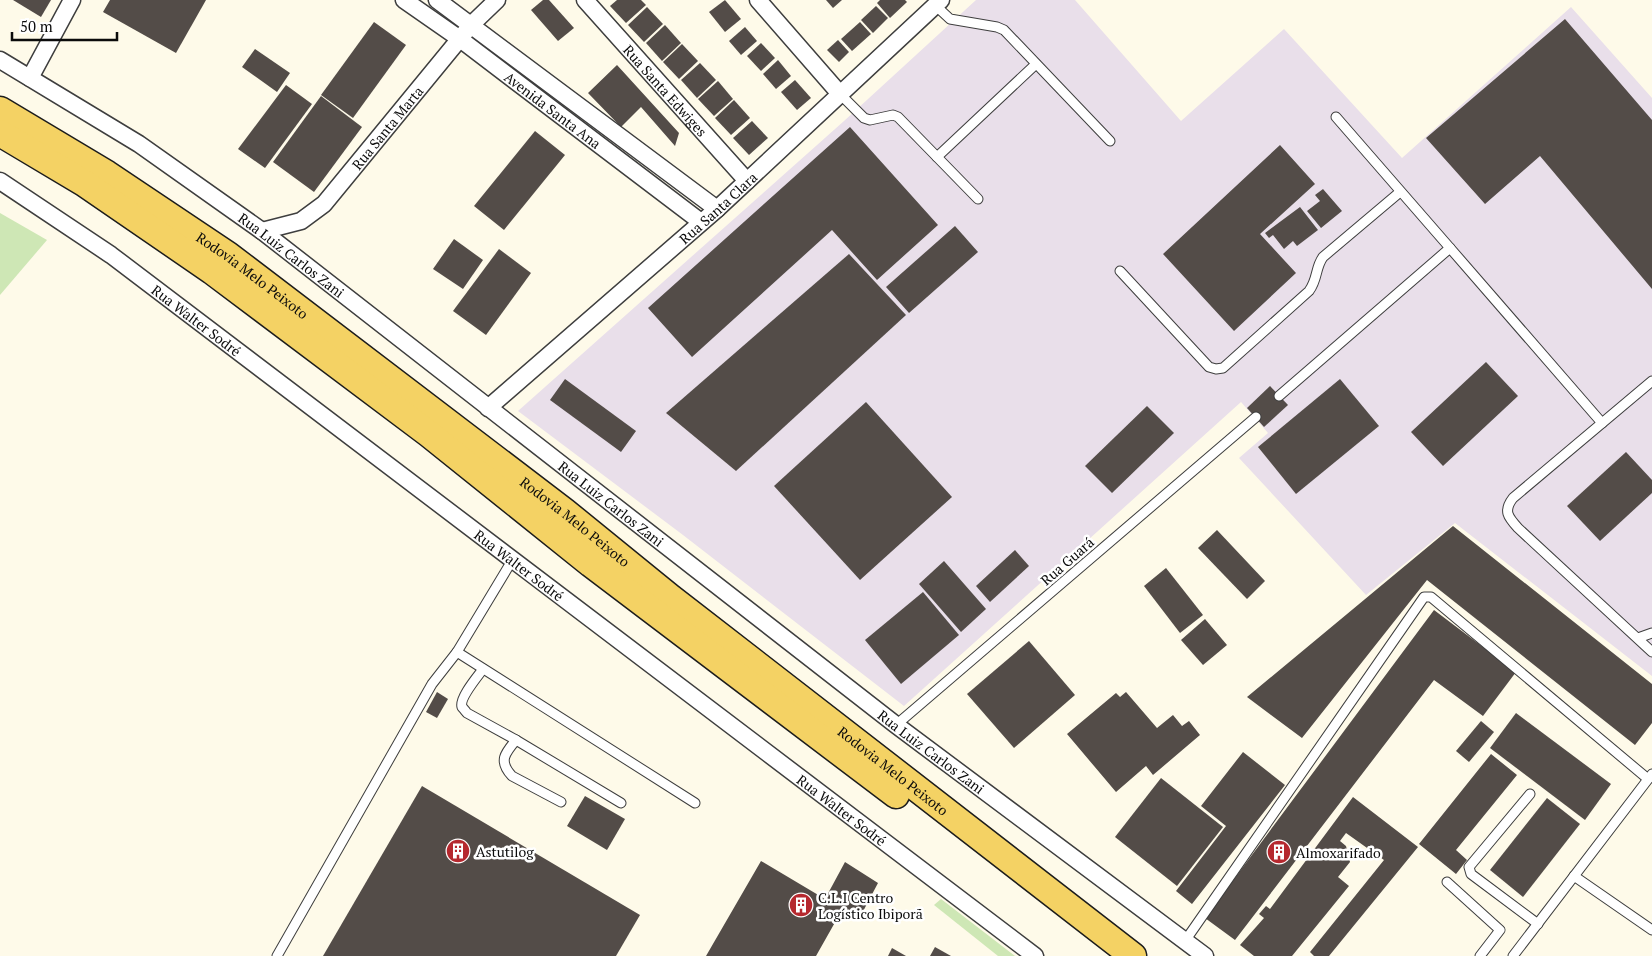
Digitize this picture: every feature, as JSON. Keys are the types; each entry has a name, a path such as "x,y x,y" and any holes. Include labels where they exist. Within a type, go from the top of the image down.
{"main road":[{"name":"Rodovia Melo Peixoto","path":"0,110 107,174 236,261 564,511 671,598 1133,956"},
{"name":"Rodovia Melo Peixoto","path":"0,133 84,183 220,277 430,434 591,564 1106,956"}],"street":[{"path":"30,78 72,0"},
{"name":"Avenida Santa Ana","path":"404,0 460,39 701,222"},
{"name":"Avenida Santa Ana","path":"437,0 717,208"},
{"name":"Rua Santa Marta","path":"262,232 301,220 324,204 471,25 496,0"},
{"name":"Rua Santa Edwiges","path":"585,0 747,181"},
{"path":"758,0 840,94"},
{"name":"Rua Santa Clara","path":"488,408 747,181 935,2"},
{"name":"Rua Luiz Carlos Zani","path":"3,63 139,144 262,232 896,725 1205,956"},
{"name":"Rua Walter Sodré","path":"0,181 111,254 1035,956"}],"lane":[{"path":"935,2 950,19 997,27 1004,30 1110,141"},
{"path":"937,157 1036,64"},
{"path":"840,94 864,118 870,120 893,115 898,117 978,199"},
{"path":"1336,117 1602,423"},
{"path":"1120,271 1208,368 1222,368 1309,291 1316,283 1319,263 1323,256 1400,192"},
{"path":"1279,396 1450,248"},
{"path":"1652,381 1514,498 1508,505 1507,512 1518,528 1652,652"},
{"name":"Rua Guará","path":"896,725 1256,417"},
{"path":"277,956 432,684 457,652 513,558"},
{"path":"1185,942 1424,597 1431,596 1650,776 1513,956"},
{"path":"1638,638 1652,633"},
{"path":"457,652 695,803"},
{"path":"483,669 462,702 462,708 467,713 621,803"},
{"path":"516,740 506,752 504,761 507,770 512,776 561,802"},
{"path":"1530,794 1469,868 1469,871 1538,924"},
{"path":"1574,876 1652,930"},
{"path":"1447,882 1500,930 1480,956"}],"shaded area":[{"path":"976,0 1075,0 1181,121 1284,29 1402,158 1571,7 1652,98 1652,676 1455,523 1366,595 1239,458 1268,433 1241,402 904,706 683,535 518,411 844,121"}],"green space":[{"path":"0,213 47,240 0,295"},
{"path":"941,899 1015,956 998,956 934,905"}],"building":[{"path":"13,0 51,0 41,17"},
{"path":"110,0 206,0 176,53 103,12"},
{"path":"543,0 549,0 574,28 558,41 531,10"},
{"path":"617,0 641,0 646,5 626,23 610,6"},
{"path":"725,0 741,19 725,32 709,12"},
{"path":"826,0 842,0 833,8"},
{"path":"880,0 905,0 907,2 890,18 877,3"},
{"path":"876,6 888,18 873,33 861,20"},
{"path":"647,7 663,24 644,42 628,25"},
{"path":"1565,19 1652,120 1652,289 1540,156 1485,204 1426,138"},
{"path":"374,22 406,45 353,118 321,95"},
{"path":"860,22 871,34 852,51 841,39"},
{"path":"665,25 681,43 662,61 646,43"},
{"path":"745,27 757,41 741,55 729,41"},
{"path":"838,40 849,52 839,62 827,50"},
{"path":"761,43 775,58 761,71 747,56"},
{"path":"682,44 698,61 679,79 663,62"},
{"path":"255,49 290,73 277,92 242,67"},
{"path":"778,60 791,76 776,89 763,74"},
{"path":"700,63 716,80 697,98 681,80"},
{"path":"617,65 679,133 675,146 641,107 621,127 588,93"},
{"path":"795,80 811,98 797,110 781,92"},
{"path":"718,81 733,99 714,116 698,99"},
{"path":"286,85 312,104 265,168 238,149"},
{"path":"321,96 362,127 314,192 273,162"},
{"path":"734,100 750,118 731,135 715,118"},
{"path":"752,121 768,138 749,155 733,138"},
{"path":"850,127 938,225 877,280 832,230 692,357 648,308"},
{"path":"535,131 565,155 504,230 474,206"},
{"path":"1280,145 1315,184 1260,234 1296,273 1234,331 1163,254"},
{"path":"1323,189 1342,211 1321,228 1307,211 1320,201 1315,195"},
{"path":"1300,207 1318,230 1297,246 1293,241 1284,249 1273,235 1269,238 1265,233"},
{"path":"955,226 978,252 909,313 886,287"},
{"path":"454,239 483,260 463,289 433,269"},
{"path":"499,249 531,273 486,335 453,311"},
{"path":"849,254 906,315 736,471 666,413"},
{"path":"1486,362 1518,396 1443,466 1411,432"},
{"path":"565,379 636,431 621,452 550,400"},
{"path":"1340,379 1379,426 1296,494 1258,447"},
{"path":"1270,386 1288,405 1264,427 1247,408"},
{"path":"866,402 952,497 860,580 774,486"},
{"path":"1147,406 1174,433 1112,493 1085,466"},
{"path":"1626,452 1652,480 1652,493 1600,541 1567,506"},
{"path":"1453,526 1652,684 1652,723 1635,745 1427,580 1302,738 1247,697"},
{"path":"1217,530 1265,581 1247,599 1198,548"},
{"path":"1015,550 1029,566 990,602 976,586"},
{"path":"944,561 986,609 961,632 919,584"},
{"path":"1166,568 1203,615 1180,633 1144,586"},
{"path":"923,592 959,635 901,684 865,640"},
{"path":"1434,610 1516,672 1483,716 1434,680 1235,940 1205,918"},
{"path":"1205,619 1227,645 1203,665 1181,640"},
{"path":"1029,641 1075,695 1014,748 967,694"},
{"path":"437,692 448,699 437,718 426,712"},
{"path":"1126,692 1157,728 1173,715 1182,726 1189,721 1200,735 1153,775 1146,766 1116,792 1067,734 1116,693 1120,697"},
{"path":"1516,713 1611,784 1585,820 1490,748"},
{"path":"1481,721 1494,732 1469,762 1456,751"},
{"path":"1243,752 1285,785 1192,904 1176,891 1226,826 1201,806"},
{"path":"1491,754 1517,775 1456,850 1467,860 1456,874 1419,844"},
{"path":"1161,778 1223,827 1177,886 1115,837"},
{"name":"Astutilog","path":"422,786 640,915 616,956 323,956"},
{"path":"585,796 625,819 607,850 567,826"},
{"path":"1353,797 1418,847 1329,956 1314,956 1310,952 1384,860 1346,833 1340,841 1346,846 1350,862 1338,877 1349,886 1292,956 1254,956 1240,945 1264,918 1259,914 1266,906 1270,909"},
{"path":"1547,798 1580,824 1523,897 1490,870"},
{"name":"C.L.I Centro Logístico Ibiporã","path":"761,861 825,899 845,862 878,883 859,919 842,910 816,956 706,956"},
{"path":"935,947 951,956 930,956"},
{"path":"892,948 906,956 888,956"}],"place":[{"name":"Astutilog","path":"458,851"},
{"name":"Almoxarifado","path":"1279,852"},
{"name":"C.L.I Centro Logístico Ibiporã","path":"801,905"}]}
